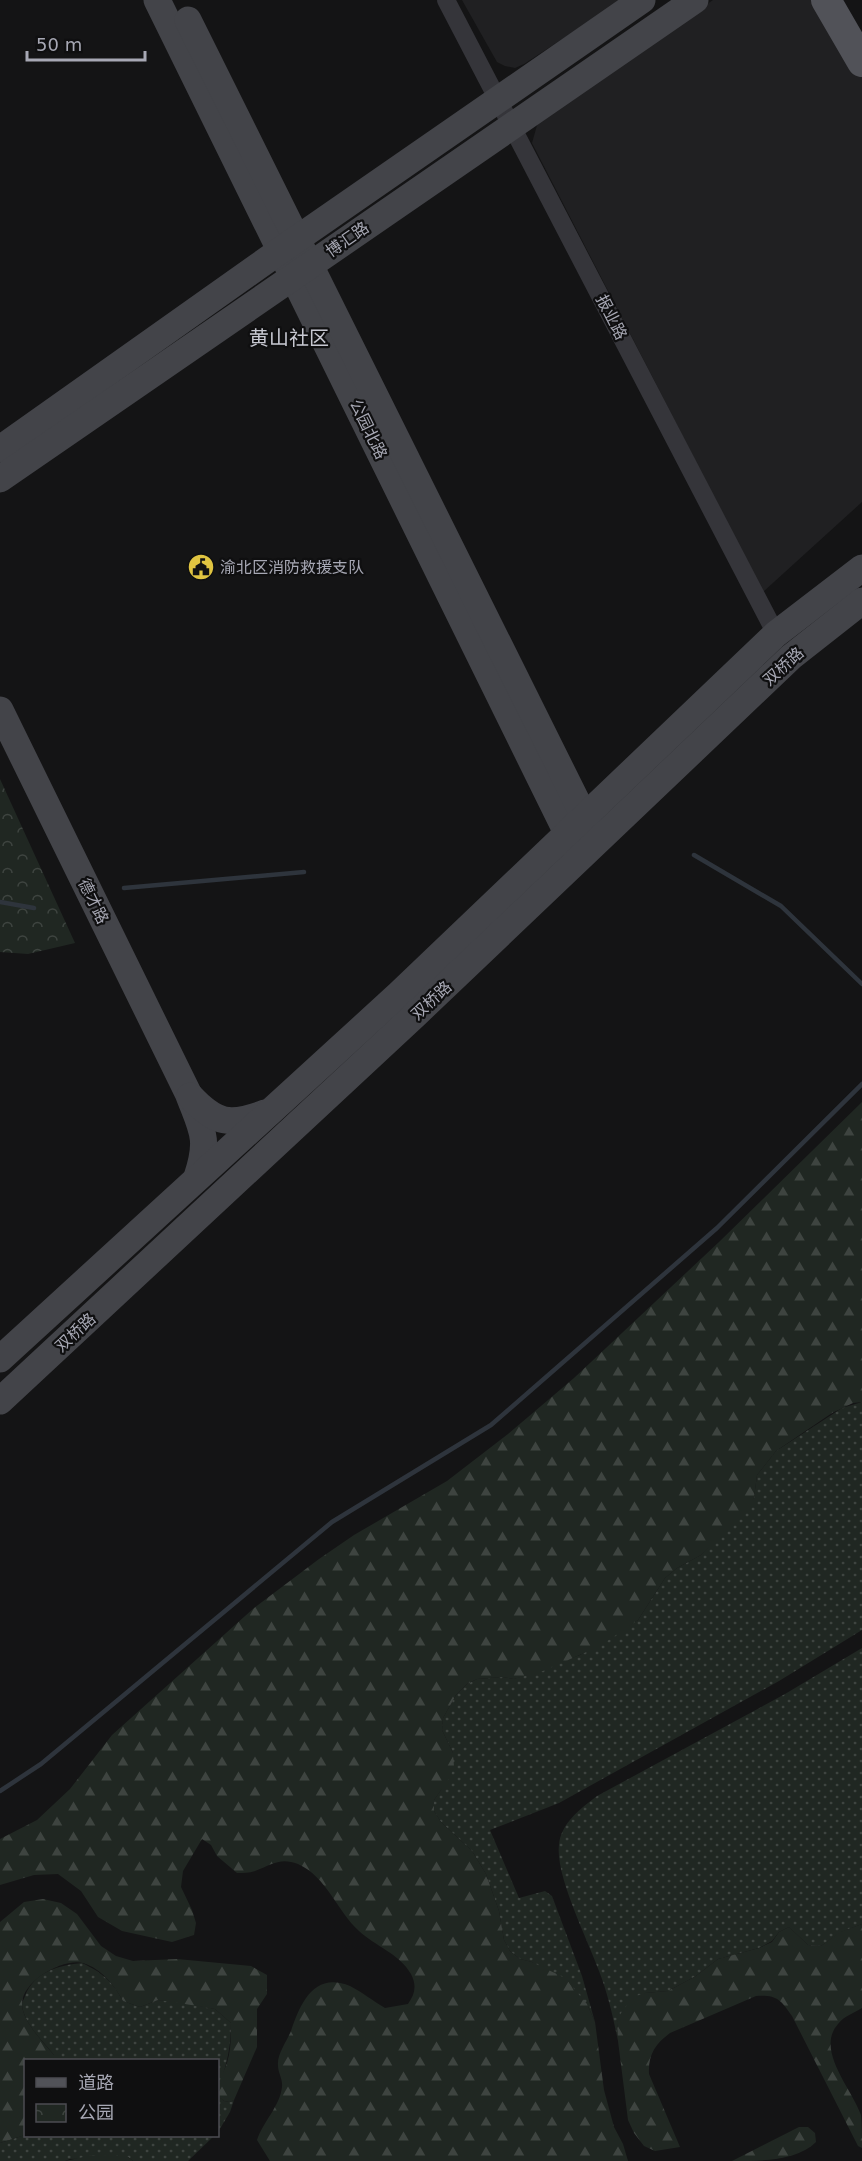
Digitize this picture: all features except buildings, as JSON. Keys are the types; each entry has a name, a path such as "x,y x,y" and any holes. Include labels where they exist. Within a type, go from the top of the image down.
{"main road":[{"name":"公园北路","path":"157,0 289,245 589,850"},
{"name":"公园北路","path":"178,0 289,245"},
{"name":"博汇路","path":"0,449 642,0"},
{"name":"博汇路","path":"0,478 695,0"},
{"path":"826,0 862,62"},
{"name":"双桥路","path":"0,1359 399,994 776,634 862,568"},
{"name":"双桥路","path":"2,1394 416,1014 791,657 862,601"},
{"name":"德才路","path":"0,710 188,1093 205,1144 204,1157 197,1177"},
{"name":"德才路","path":"188,1093 203,1110 214,1118 225,1121 247,1120 270,1111"}],"street":[{"name":"报业路","path":"447,0 776,634"}],"shaded area":[{"path":"462,0 622,0 515,68 497,62"},
{"path":"713,0 817,0 862,77 862,502 763,592 532,143 538,122"}],"green space":[{"path":"0,779 75,943 28,954 0,952"},
{"path":"862,1102 862,1402 853,1403 832,1413 776,1451 757,1475 754,1498 744,1513 701,1555 677,1568 665,1578 638,1620 600,1646 543,1671 514,1679 502,1677 477,1679 467,1684 456,1695 443,1718 442,1730 453,1753 454,1767 449,1779 434,1800 434,1811 441,1822 472,1851 486,1874 499,1911 504,1940 510,1951 520,1959 532,1962 565,1978 587,2004 595,2022 604,2090 614,2127 623,2144 628,2161 270,2161 257,2140 281,2094 279,2056 304,2001 318,1987 327,1983 337,1983 354,1988 385,2008 408,2004 415,1986 406,1967 351,1923 317,1877 292,1862 271,1864 253,1872 237,1873 217,1856 211,1845 202,1839 183,1871 181,1887 196,1923 194,1935 172,1942 122,1931 98,1917 81,1891 58,1874 34,1875 0,1885 0,1839 37,1820 70,1789 112,1735 254,1608 354,1535 447,1481 508,1434 574,1378 719,1242"},
{"path":"862,1402 862,1630 779,1681 559,1803 490,1830 519,1898 545,1891 552,1896 582,1976 595,2022 587,2004 532,1962 520,1959 510,1951 504,1940 499,1911 486,1874 472,1851 441,1822 434,1811 434,1800 441,1790 453,1753 442,1730 443,1718 456,1695 467,1684 477,1679 502,1677 514,1679 580,1655 638,1620 665,1578 677,1568 701,1555 754,1498 757,1475 776,1451 842,1408"},
{"path":"862,1648 862,1924 841,1932 821,1946 808,1945 789,1927 759,1948 718,1959 696,1976 668,1991 645,1993 617,2022 618,2041 602,1980 573,1908 562,1873 559,1845 567,1823 597,1796 785,1694"},
{"path":"43,1899 61,1903 77,1914 101,1946 116,1956 133,1961 177,1959 251,1966 267,1975 267,1994 257,2009 257,2047 234,2100 224,2101 219,2097 219,2083 229,2053 231,2023 215,2009 158,2000 140,2007 123,2001 102,1973 83,1963 75,1962 45,1973 29,1987 24,1995 23,2011 34,2031 54,2055 54,2059 24,2059 24,2135 0,2143 0,1922 24,1902"},
{"path":"862,1924 862,2008 840,2021 832,2034 831,2046 837,2070 861,2115 862,2148 858,2146 792,2016 777,1999 763,1996 756,1996 670,2033 656,2046 651,2056 649,2074 680,2147 655,2151 644,2146 628,2120 618,2041 617,2022 633,1997 645,1993 668,1991 696,1976 718,1959 759,1948 772,1942 779,1932 789,1927 808,1945 821,1946 840,1932"},
{"path":"82,1963 96,1970 115,1988 123,2001 140,2007 158,2000 215,2009 231,2023 228,2056 219,2085 219,2059 54,2059 54,2055 26,2018 22,2003 34,1981 48,1971"},
{"path":"219,2097 224,2101 234,2100 219,2130"},
{"path":"799,2127 808,2127 815,2133 816,2142 799,2153 778,2159 732,2161"},
{"path":"24,2135 213,2137 188,2161 133,2161 128,2157 65,2161 0,2161 0,2143"},
{"path":"88,2156 128,2157 133,2161 65,2161"}],"waterway":[{"path":"694,855 781,906 862,984"},
{"path":"124,888 304,872"},
{"path":"0,902 34,908"},
{"path":"0,1791 41,1764 332,1522 491,1425 717,1228 862,1084"}],"place":[{"name":"渝北区消防救援支队","path":"201,567"}],"district":[{"name":"黄山社区","path":"289,338"}]}
